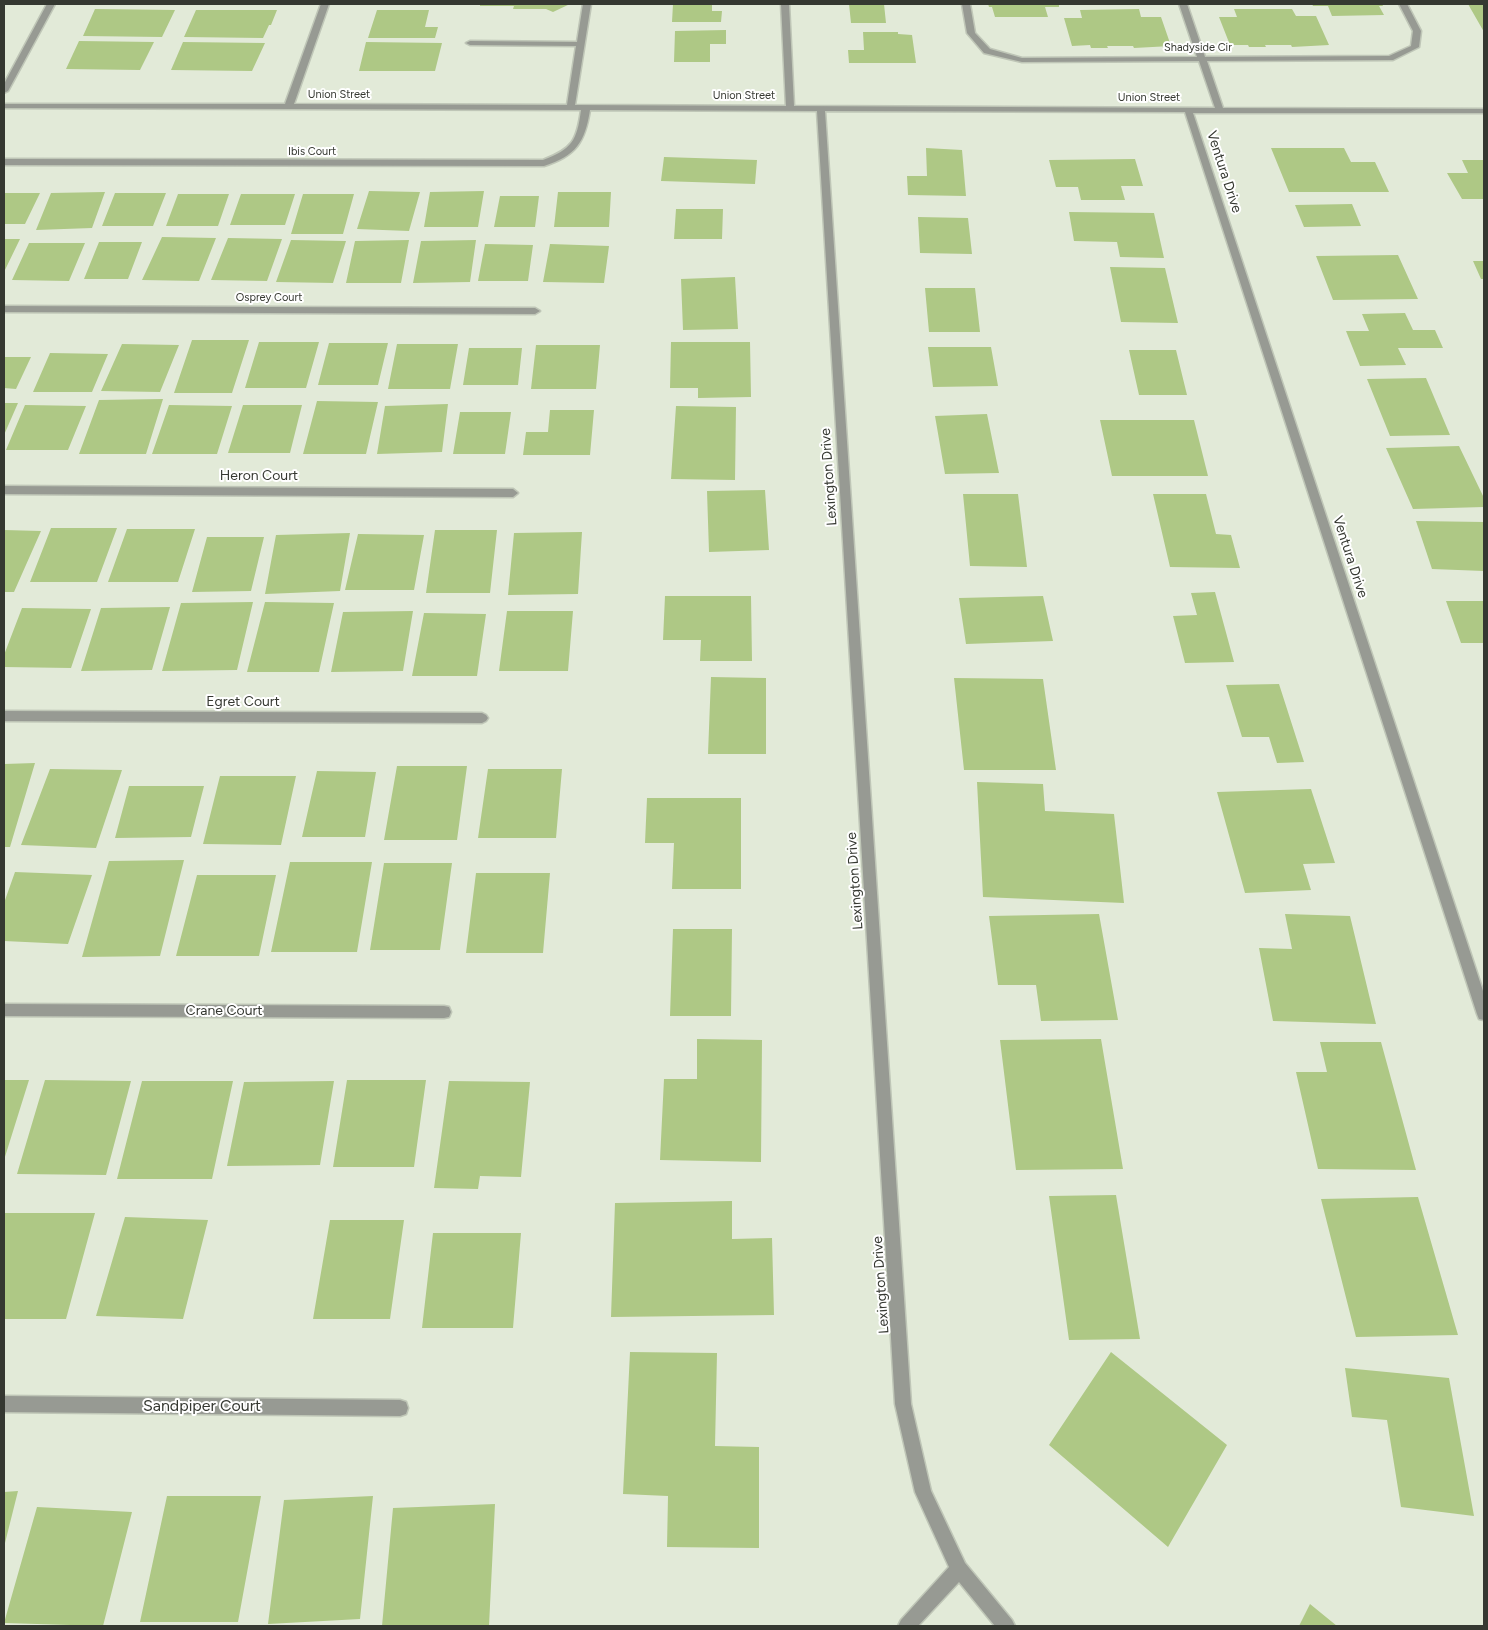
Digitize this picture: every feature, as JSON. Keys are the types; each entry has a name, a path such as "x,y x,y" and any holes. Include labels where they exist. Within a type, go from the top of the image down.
{"street":[{"path":"4,91 51,4"},
{"path":"289,106 324,4"},
{"path":"571,107 587,4"},
{"path":"785,4 790,108"},
{"name":"Shadyside Cir","path":"966,4 971,34 987,51 1022,60 1390,58 1415,48 1417,31 1403,4"},
{"path":"1183,4 1220,110"},
{"path":"470,43 580,44"},
{"name":"Union Street","path":"4,106 1484,111"},
{"name":"Ibis Court","path":"4,162 544,163 564,156 576,146 583,129 586,107"},
{"name":"Lexington Drive","path":"821,108 903,1404 923,1492 959,1569 1006,1626"},
{"name":"Ventura Drive","path":"1188,110 1484,1014"},
{"name":"Osprey Court","path":"4,309 534,311"},
{"name":"Heron Court","path":"4,490 513,493"},
{"name":"Egret Court","path":"4,716 482,718"},
{"name":"Crane Court","path":"4,1010 444,1012"},
{"name":"Sandpiper Court","path":"4,1404 400,1408"},
{"path":"907,1626 959,1569"}],"building":[{"path":"480,4 570,4 553,12 546,9 513,9 514,6 480,6"},
{"path":"673,4 712,4 712,11 722,11 721,22 672,22"},
{"path":"849,4 884,4 886,23 851,23"},
{"path":"988,4 1059,4 1059,7 1045,7 1048,17 995,17 992,7 989,7"},
{"path":"1312,4 1382,4 1383,6 1379,6 1384,15 1332,16 1328,6 1313,6"},
{"path":"1468,4 1484,4 1484,32"},
{"path":"95,9 175,10 162,37 83,36"},
{"path":"1139,9 1141,17 1161,17 1171,46 1134,48 1133,46 1107,46 1108,48 1091,48 1090,45 1072,46 1064,18 1082,18 1080,10"},
{"path":"1234,9 1292,9 1296,16 1316,16 1329,45 1292,47 1291,45 1265,45 1266,47 1249,47 1248,45 1230,45 1219,17 1237,17"},
{"path":"196,10 277,10 263,38 184,37"},
{"path":"377,10 429,10 425,27 438,27 435,38 368,38"},
{"path":"726,30 726,44 710,44 710,62 674,62 675,31"},
{"path":"863,32 898,32 898,34 912,35 916,63 849,63 848,50 864,50"},
{"path":"79,41 154,42 140,70 66,69"},
{"path":"183,42 265,43 252,71 171,70"},
{"path":"366,42 442,43 435,71 359,71"},
{"path":"926,148 962,150 966,196 908,195 907,176 927,176"},
{"path":"1271,148 1344,148 1351,162 1375,162 1389,192 1289,192"},
{"path":"664,157 757,160 755,184 661,181"},
{"path":"1135,159 1143,186 1121,186 1125,200 1081,200 1078,187 1056,187 1049,160"},
{"path":"1462,160 1484,160 1484,199 1462,199 1447,173 1468,173"},
{"path":"369,191 420,192 409,231 357,229"},
{"path":"484,191 478,227 424,227 430,192"},
{"path":"105,192 92,228 36,230 51,193"},
{"path":"558,192 611,192 609,227 554,227"},
{"path":"4,193 40,193 25,224 4,224"},
{"path":"115,193 166,193 153,226 102,226"},
{"path":"178,194 229,194 218,226 166,226"},
{"path":"241,194 295,194 285,225 230,225"},
{"path":"303,194 354,194 343,234 291,234"},
{"path":"500,196 539,196 535,227 494,227"},
{"path":"1352,204 1361,226 1304,227 1295,205"},
{"path":"676,209 723,209 722,239 674,239"},
{"path":"1069,212 1154,213 1164,258 1120,257 1117,242 1074,241"},
{"path":"918,217 968,218 972,254 920,253"},
{"path":"162,237 216,238 199,281 142,280"},
{"path":"228,238 282,239 267,281 211,280"},
{"path":"4,239 20,239 4,272"},
{"path":"291,240 346,241 333,283 276,282"},
{"path":"409,240 401,283 346,283 355,241"},
{"path":"476,240 470,282 413,283 421,241"},
{"path":"99,242 142,242 128,279 84,279"},
{"path":"29,243 85,243 69,281 12,280"},
{"path":"485,244 533,245 528,281 478,281"},
{"path":"550,244 609,246 604,283 543,282"},
{"path":"1398,255 1418,299 1333,300 1316,256"},
{"path":"1473,261 1484,261 1484,279 1481,279"},
{"path":"1110,267 1165,268 1178,323 1121,322"},
{"path":"735,277 738,329 683,330 681,279"},
{"path":"925,288 975,288 980,332 929,332"},
{"path":"1405,313 1413,330 1435,330 1443,348 1398,348 1406,365 1360,366 1346,331 1369,331 1362,314"},
{"path":"192,340 249,340 232,393 174,393"},
{"path":"259,342 319,342 306,388 245,388"},
{"path":"671,342 750,342 751,397 698,398 698,388 670,388"},
{"path":"329,343 388,343 378,385 318,385"},
{"path":"122,344 179,345 160,392 101,391"},
{"path":"397,344 458,344 450,389 388,389"},
{"path":"536,345 600,345 596,389 531,389"},
{"path":"928,347 991,347 998,386 933,387"},
{"path":"469,348 522,348 518,385 463,385"},
{"path":"1129,350 1176,350 1187,395 1139,395"},
{"path":"50,353 108,354 92,392 33,392"},
{"path":"4,357 31,357 16,389 4,388"},
{"path":"1426,378 1450,435 1390,436 1367,379"},
{"path":"163,399 146,454 79,454 99,400"},
{"path":"317,401 378,402 366,454 303,454"},
{"path":"4,403 18,403 4,435"},
{"path":"448,404 442,452 377,454 385,406"},
{"path":"25,405 86,406 68,450 6,450"},
{"path":"169,405 232,406 217,454 152,454"},
{"path":"243,405 302,405 290,453 228,453"},
{"path":"676,406 736,407 735,480 671,479"},
{"path":"550,410 594,410 590,455 523,455 526,432 548,432"},
{"path":"460,412 511,412 505,454 453,454"},
{"path":"987,414 999,473 945,474 935,416"},
{"path":"1100,420 1194,420 1208,476 1112,476"},
{"path":"1459,446 1484,498 1484,507 1413,509 1386,448"},
{"path":"765,490 769,550 709,552 707,491"},
{"path":"963,494 1018,494 1027,567 970,566"},
{"path":"1153,494 1206,494 1216,534 1231,535 1240,568 1170,567"},
{"path":"1416,521 1484,522 1484,571 1432,569"},
{"path":"51,528 117,528 97,582 30,582"},
{"path":"127,529 195,529 178,582 108,582"},
{"path":"4,530 41,531 14,592 4,592"},
{"path":"435,530 497,530 490,593 426,593"},
{"path":"582,532 578,594 508,595 514,533"},
{"path":"350,533 340,591 265,594 276,535"},
{"path":"358,534 424,535 414,590 345,590"},
{"path":"207,537 264,537 251,591 192,592"},
{"path":"1215,592 1234,662 1185,663 1173,616 1197,615 1191,593"},
{"path":"665,596 751,596 752,661 700,661 701,640 663,640"},
{"path":"1043,596 1053,641 966,644 959,598"},
{"path":"1446,601 1484,601 1484,643 1461,643"},
{"path":"253,602 237,670 162,671 181,603"},
{"path":"265,602 334,603 319,672 247,672"},
{"path":"170,607 152,670 81,671 101,608"},
{"path":"22,608 91,609 71,668 4,667 4,655"},
{"path":"413,611 403,671 331,672 343,612"},
{"path":"507,611 573,611 568,671 499,671"},
{"path":"424,613 486,614 477,676 412,676"},
{"path":"711,677 766,678 766,754 708,754"},
{"path":"954,678 1043,679 1056,770 964,770"},
{"path":"1279,684 1304,762 1277,763 1269,737 1242,737 1226,685"},
{"path":"35,763 10,847 4,847 4,764"},
{"path":"397,766 467,766 457,840 384,840"},
{"path":"50,769 122,770 96,848 21,845"},
{"path":"488,769 562,769 556,838 478,838"},
{"path":"317,771 376,772 365,837 302,837"},
{"path":"220,776 296,776 281,845 203,844"},
{"path":"977,782 1043,784 1045,811 1114,814 1124,903 983,897"},
{"path":"129,786 204,786 191,837 115,838"},
{"path":"1311,789 1335,863 1303,864 1311,890 1245,893 1217,792"},
{"path":"647,798 741,798 741,889 672,889 674,843 645,843"},
{"path":"184,860 160,956 82,957 109,861"},
{"path":"290,862 372,862 357,952 271,952"},
{"path":"384,863 452,863 440,950 370,950"},
{"path":"15,872 92,875 68,944 4,941 4,903"},
{"path":"476,873 550,873 543,953 466,953"},
{"path":"197,875 276,875 259,956 176,956"},
{"path":"1099,914 1118,1020 1041,1021 1036,985 998,985 989,916"},
{"path":"1285,914 1350,916 1376,1024 1273,1021 1259,948 1292,949"},
{"path":"673,929 732,929 731,1016 670,1016"},
{"path":"697,1039 762,1040 761,1162 660,1160 664,1079 697,1079"},
{"path":"1101,1039 1123,1169 1016,1170 1000,1040"},
{"path":"1320,1042 1381,1042 1416,1170 1318,1169 1296,1072 1327,1072"},
{"path":"4,1080 29,1080 4,1160"},
{"path":"45,1080 131,1081 106,1175 17,1174"},
{"path":"347,1080 426,1080 414,1167 333,1167"},
{"path":"142,1081 233,1081 212,1179 117,1179"},
{"path":"334,1081 320,1165 227,1166 244,1082"},
{"path":"449,1081 530,1082 521,1177 480,1176 478,1189 434,1188"},
{"path":"1116,1195 1140,1339 1069,1340 1049,1196"},
{"path":"1418,1197 1458,1335 1356,1337 1321,1199"},
{"path":"732,1201 732,1239 772,1238 774,1315 611,1317 615,1203"},
{"path":"5,1213 95,1213 66,1319 4,1319"},
{"path":"125,1217 208,1220 183,1319 96,1316"},
{"path":"330,1220 404,1220 390,1319 313,1319"},
{"path":"433,1233 521,1233 513,1328 422,1328"},
{"path":"630,1352 717,1353 715,1446 759,1447 759,1548 667,1547 668,1496 623,1494"},
{"path":"1111,1352 1227,1445 1168,1547 1049,1445"},
{"path":"1345,1368 1449,1378 1474,1516 1401,1507 1387,1420 1352,1417"},
{"path":"18,1491 4,1547 4,1492"},
{"path":"167,1496 261,1496 238,1622 140,1622"},
{"path":"373,1496 360,1619 268,1624 284,1500"},
{"path":"495,1504 489,1626 382,1626 393,1508"},
{"path":"37,1507 132,1512 103,1626 4,1623"},
{"path":"1310,1604 1337,1626 1299,1626"}]}
